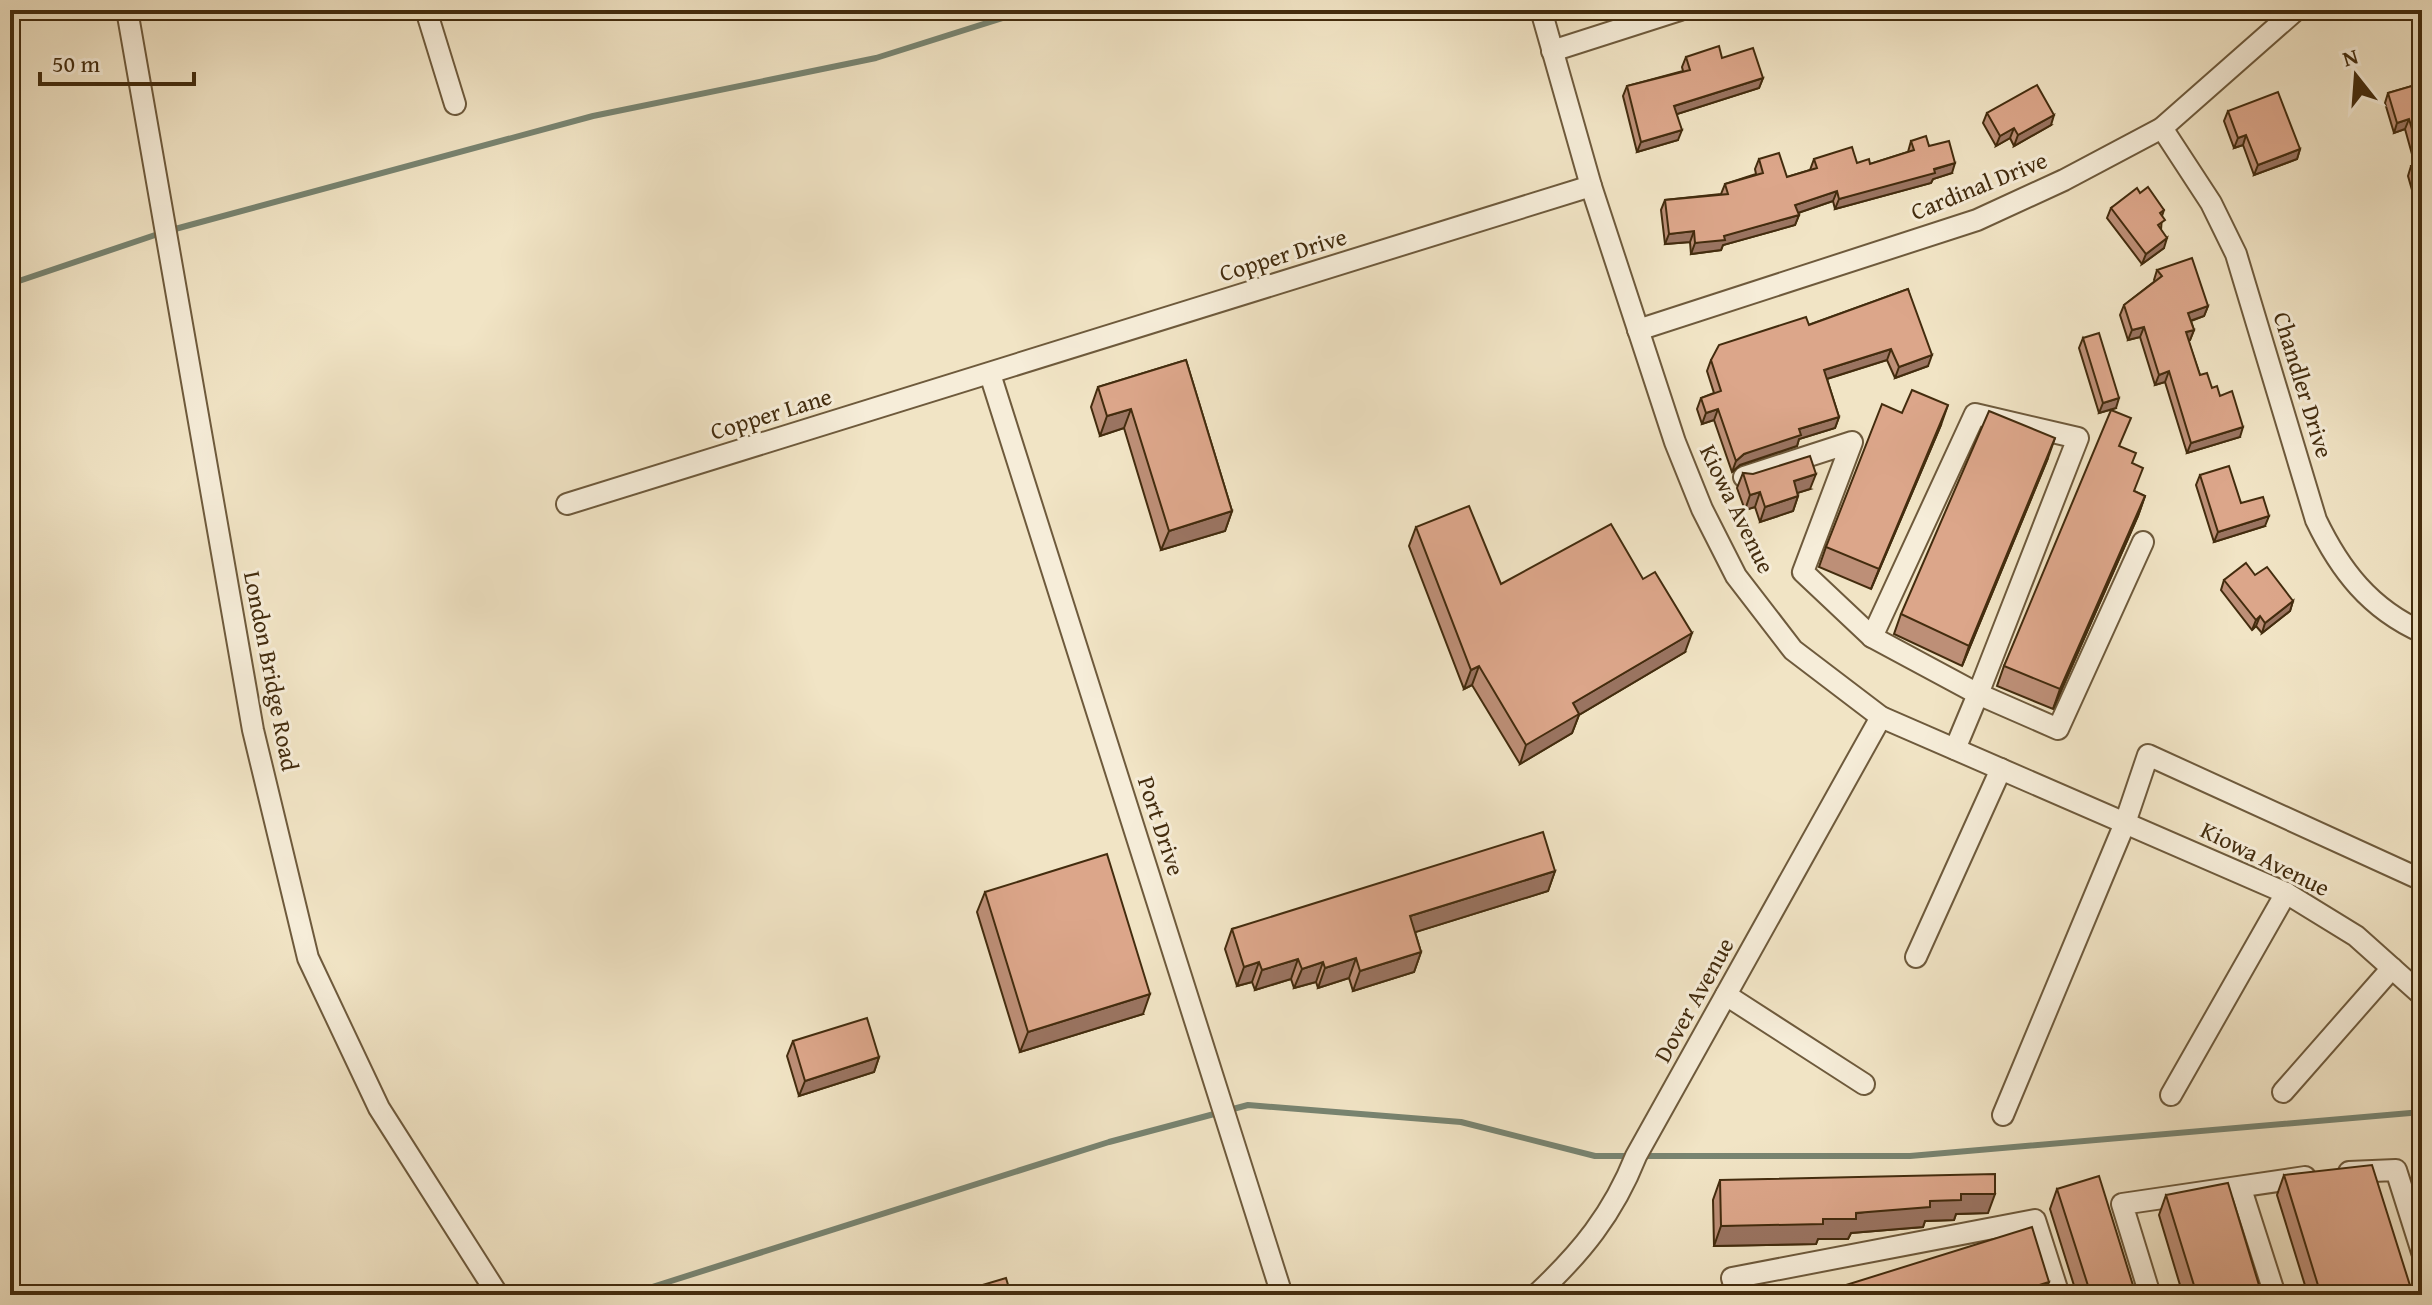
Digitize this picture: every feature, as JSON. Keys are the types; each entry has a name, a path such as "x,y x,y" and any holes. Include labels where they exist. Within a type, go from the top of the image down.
{"street":[{"name":"London Bridge Road","path":"127,10 253,730 308,958 379,1108 498,1295"},
{"path":"426,10 455,104"},
{"name":"Kiowa Avenue","path":"1541,10 1591,186 1675,442 1702,509 1736,576 1793,650 1881,717 2286,893 2356,936 2422,995"},
{"path":"1552,51 1680,10"},
{"name":"Cardinal Drive","path":"1638,330 1977,220 2064,180 2162,128 2296,10"},
{"name":"Chandler Drive","path":"2162,128 2211,203 2236,254 2316,520 2331,550 2359,591 2403,623 2422,632"},
{"name":"Copper Drive","path":"990,374 1591,186"},
{"name":"Copper Lane","path":"567,504 990,374"},
{"name":"Port Drive","path":"990,374 1282,1295"},
{"path":"1872,637 1975,414 2078,438 1955,749"},
{"path":"1744,477 1852,442 1803,572 1872,637 1978,694 2058,729 2143,542"},
{"name":"Dover Avenue","path":"1536,1295 1578,1256 1622,1192 1636,1156 1881,717"},
{"path":"2003,1115 2125,823 2148,755 2422,880"},
{"path":"1916,957 2001,769"},
{"path":"2171,1095 2286,893"},
{"path":"2283,1092 2392,968"},
{"path":"1726,995 1864,1084"},
{"path":"2150,1295 2122,1204 2241,1189 2326,1173 2396,1170 2422,1252"},
{"path":"2241,1189 2275,1295"},
{"path":"1737,1295 1732,1278 2035,1220 2059,1295"}],"building":[{"path":"1719,46 1722,58 1753,48 1763,78 1674,106 1682,130 1641,142 1627,86 1690,70 1686,57"},
{"path":"2422,83 2422,163 2409,119 2397,123 2388,93"},
{"path":"2037,85 2054,115 2018,135 2014,128 2000,136 1987,113"},
{"path":"2278,92 2300,149 2258,165 2246,135 2238,138 2228,111"},
{"path":"1926,136 1929,146 1949,141 1955,163 1934,169 1935,173 1839,199 1837,191 1795,205 1799,215 1724,236 1725,240 1695,243 1694,231 1669,234 1665,200 1728,194 1725,184 1763,173 1759,159 1779,153 1787,177 1817,168 1814,159 1852,147 1857,163 1869,159 1870,164 1914,150 1911,141"},
{"path":"2422,163 2422,203 2411,166"},
{"path":"2148,187 2164,210 2160,213 2165,220 2158,225 2167,238 2146,254 2111,208 2137,188 2140,193"},
{"path":"2192,258 2208,306 2188,313 2194,330 2186,332 2200,375 2207,373 2212,388 2217,386 2220,396 2232,391 2243,427 2191,443 2169,371 2159,375 2144,327 2132,330 2124,305 2162,276 2157,270"},
{"path":"1908,289 1932,355 1899,367 1891,349 1824,370 1839,417 1799,429 1801,435 1744,454 1736,461 1718,409 1706,413 1701,398 1721,391 1711,360 1719,345 1806,317 1809,325"},
{"path":"2099,333 2119,398 2103,403 2083,338"},
{"path":"1186,360 1232,511 1169,531 1131,409 1107,416 1098,387"},
{"path":"1912,390 1948,405 1879,569 1826,547 1882,404 1902,413"},
{"path":"2111,410 2131,418 2119,446 2136,453 2132,463 2143,468 2134,491 2145,496 2060,689 2004,666"},
{"path":"1989,411 2055,438 1969,646 1901,614"},
{"path":"1810,456 1816,474 1794,481 1798,496 1765,507 1760,492 1750,495 1743,473 1753,474"},
{"path":"2229,466 2241,503 2263,497 2269,516 2218,532 2200,475"},
{"path":"1469,506 1501,584 1611,524 1643,579 1655,572 1692,633 1573,703 1579,714 1526,745 1479,666 1471,670 1416,527"},
{"path":"2246,563 2255,575 2267,567 2293,601 2265,623 2260,616 2256,620 2224,580"},
{"path":"1543,832 1555,871 1410,916 1421,952 1360,971 1356,958 1325,968 1323,962 1302,969 1298,959 1262,970 1259,962 1244,967 1232,929"},
{"path":"1107,854 1150,994 1028,1032 985,892"},
{"path":"867,1018 879,1057 805,1081 793,1041"},
{"path":"2372,1165 2413,1295 2321,1295 2284,1175"},
{"path":"1995,1174 1995,1194 1961,1194 1961,1200 1930,1201 1930,1207 1856,1213 1856,1219 1823,1219 1823,1224 1721,1226 1720,1180"},
{"path":"2099,1176 2136,1295 2091,1295 2057,1189"},
{"path":"2228,1183 2262,1295 2197,1295 2166,1195"},
{"path":"2032,1227 2049,1282 2007,1295 1814,1295"},
{"path":"1006,1278 1011,1295 949,1295"}],"waterway":[{"path":"10,284 164,232 593,116 876,58 1028,10"},
{"path":"627,1295 1109,1142 1248,1105 1461,1122 1595,1156 1910,1156 2422,1112"}]}
